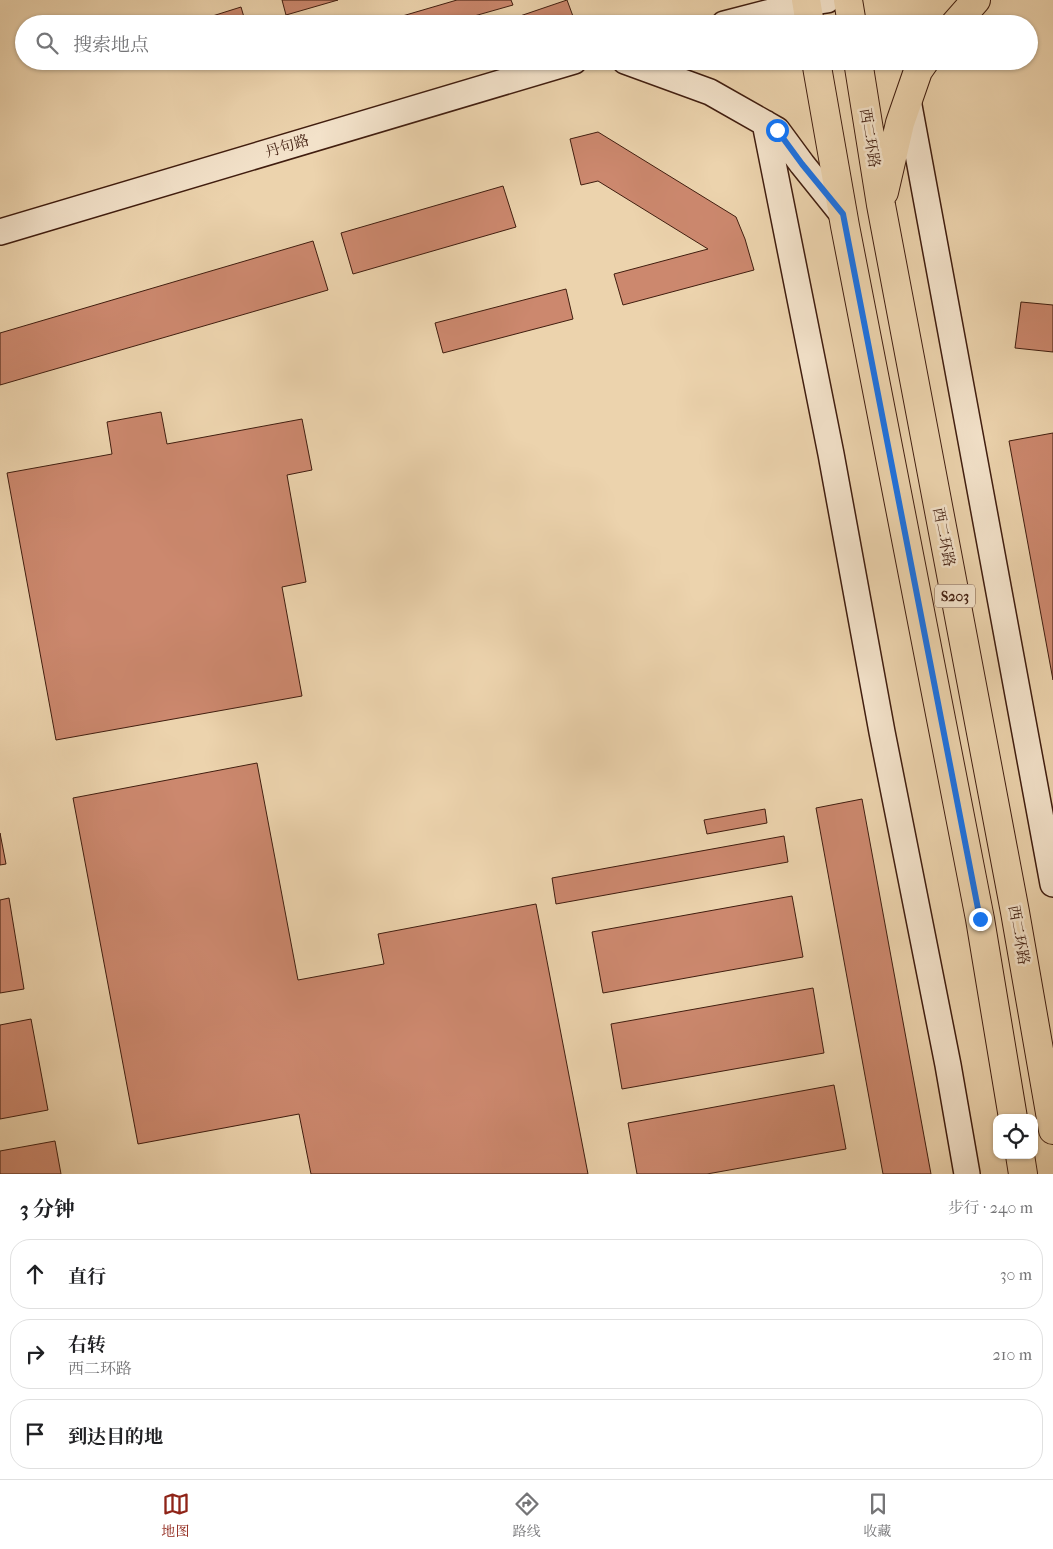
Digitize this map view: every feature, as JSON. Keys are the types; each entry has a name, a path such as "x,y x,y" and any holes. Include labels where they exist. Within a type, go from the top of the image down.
{"main road":[{"path":"848,0 850,15"},
{"path":"963,15 976,0"},
{"name":"S203","path":"818,70 843,214 980,919 1013,1114"},
{"name":"西二环路","path":"859,70 881,206 1016,912 1053,1130"},
{"path":"881,206 900,122 919,70"},
{"path":"1021,1159 1023,1174"}],"street":[{"path":"771,15 812,7"},
{"name":"丹句路","path":"0,232 544,70"},
{"path":"650,70 710,92 777,130 843,214"},
{"path":"908,100 1053,884"},
{"path":"765,123 831,454 882,732 948,1065 967,1174"}],"building":[{"path":"282,0 338,0 286,15"},
{"path":"457,0 511,0 513,5 478,15 406,15"},
{"path":"567,0 573,15 523,15"},
{"path":"241,7 243,15 216,15"},
{"path":"598,132 736,217 754,270 623,305 614,274 708,249 598,181 581,185 570,139"},
{"path":"503,186 516,227 353,274 341,233"},
{"path":"313,241 328,290 0,385 0,333"},
{"path":"566,289 573,319 443,353 435,323"},
{"path":"1021,302 1053,305 1053,352 1015,348"},
{"path":"161,412 167,444 302,419 312,470 287,475 306,582 282,587 302,696 56,740 7,473 112,454 107,422"},
{"path":"1053,433 1053,680 1009,441"},
{"path":"257,763 298,980 384,964 378,934 536,904 588,1174 311,1174 299,1114 138,1144 73,798"},
{"path":"862,799 931,1174 883,1174 816,808"},
{"path":"765,809 767,823 707,834 704,820"},
{"path":"0,833 6,864 0,865"},
{"path":"784,836 788,862 556,904 552,878"},
{"path":"792,896 803,957 603,993 592,932"},
{"path":"9,898 24,989 0,993 0,900"},
{"path":"813,988 824,1053 622,1089 611,1024"},
{"path":"31,1019 48,1110 0,1119 0,1025"},
{"path":"834,1085 846,1149 707,1174 637,1174 628,1123"},
{"path":"55,1141 61,1174 0,1174 0,1151"}],"route":[{"path":"777,130 843,214 980,919"}]}
